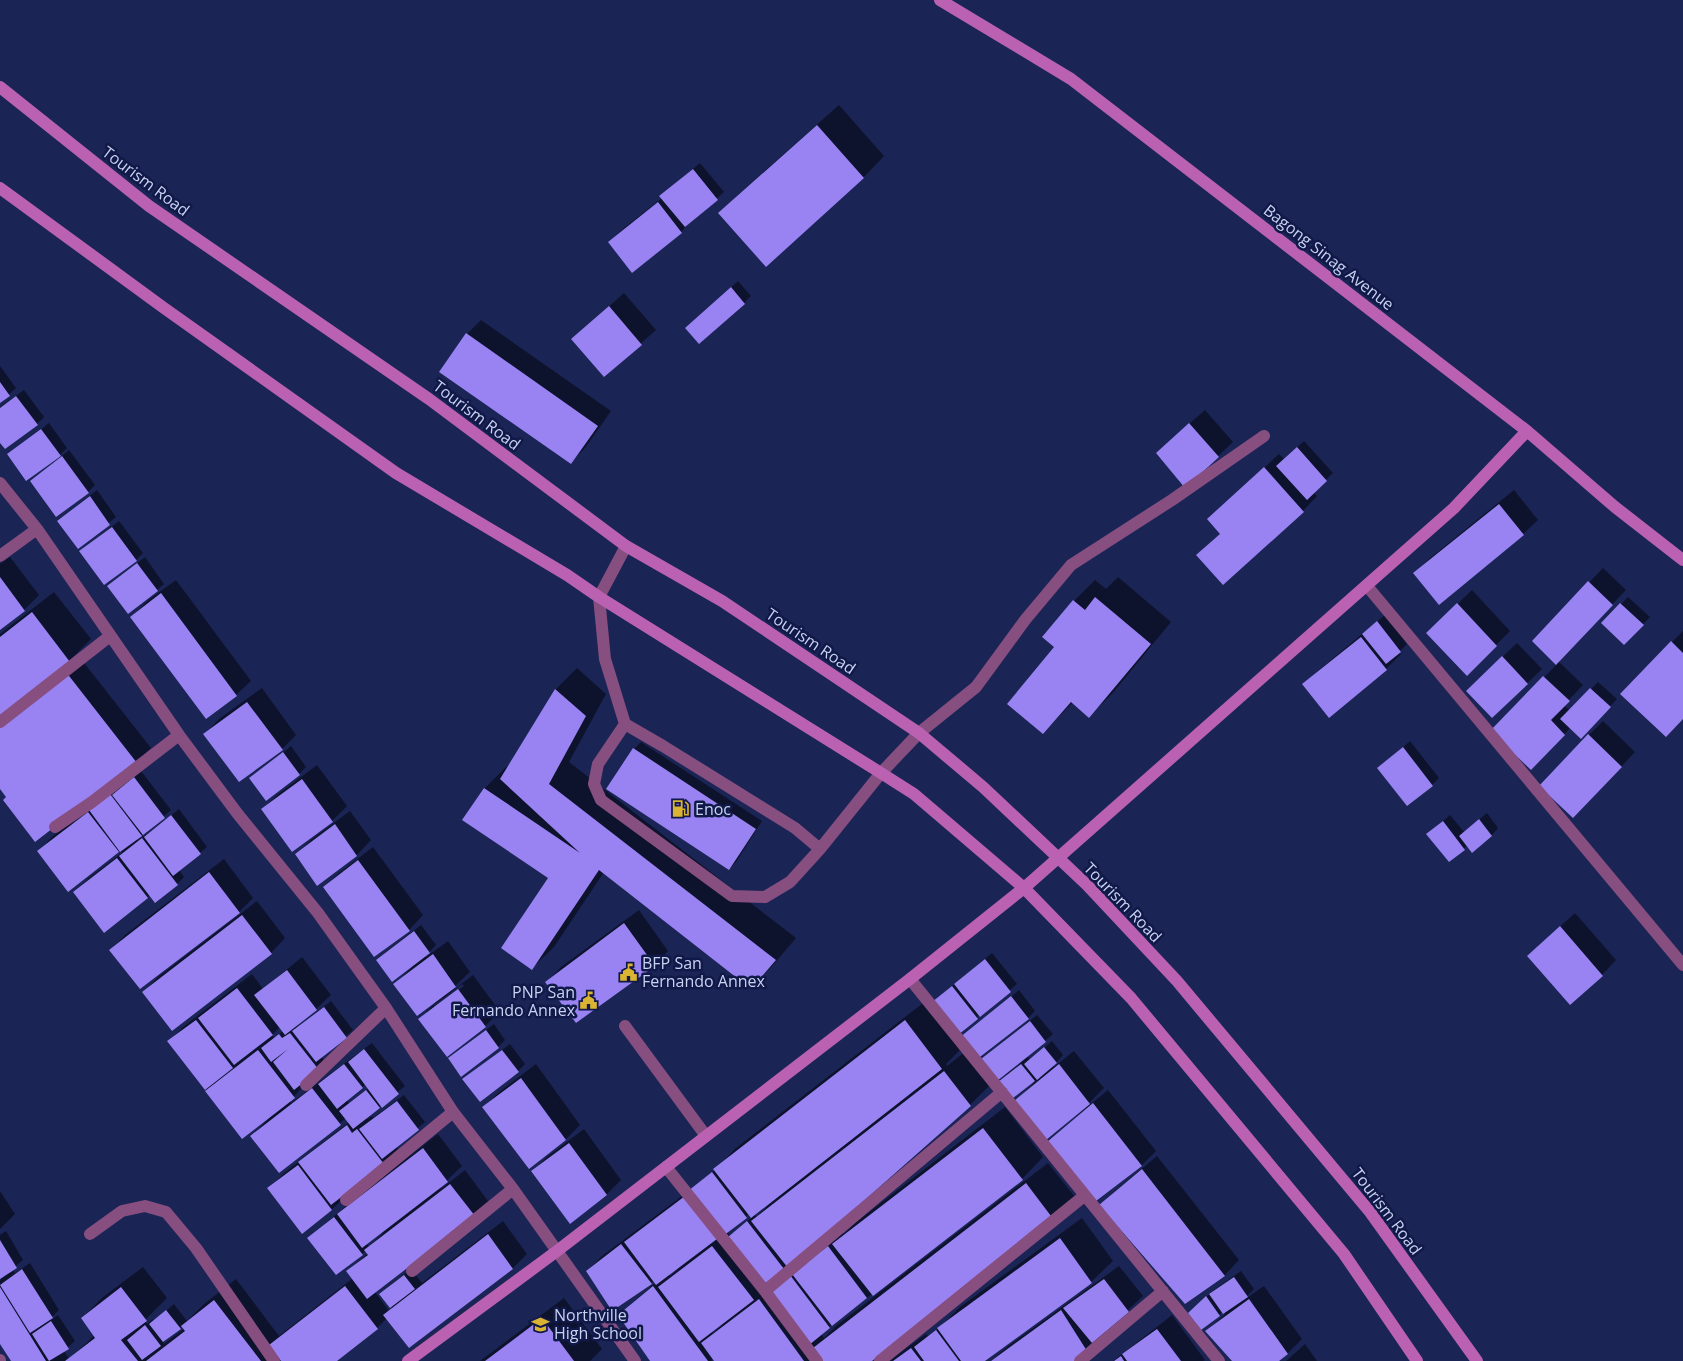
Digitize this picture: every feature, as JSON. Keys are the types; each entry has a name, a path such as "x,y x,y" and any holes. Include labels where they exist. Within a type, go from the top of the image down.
{"main road":[{"name":"Bagong Sinag Avenue","path":"940,0 1071,79 1527,431 1615,507 1683,560"},
{"name":"Tourism Road","path":"0,87 149,206 429,399 626,546 722,601 920,734 983,787 1086,885 1189,996 1370,1212 1477,1361"},
{"path":"0,188 164,308 396,473 567,575 599,597 882,772 914,794 1024,888 1131,998 1344,1254 1417,1361"},
{"path":"408,1361 557,1250 910,980 1024,888 1454,508 1527,431"}],"street":[{"path":"625,724 598,764 594,784 601,800 732,896 765,897 790,882 820,849 882,772 920,734 976,687 1025,620 1072,565 1172,500 1264,436"},
{"path":"0,483 37,529 178,734 237,813 318,913 386,1008 452,1112 513,1189 635,1361"},
{"path":"0,556 37,529"},
{"path":"626,546 599,597 605,659 625,724 795,828 820,849"},
{"path":"1367,586 1683,965"},
{"path":"0,722 110,636"},
{"path":"55,827 92,802 178,734"},
{"path":"910,980 1219,1361"},
{"path":"306,1085 386,1008"},
{"path":"625,1026 706,1136"},
{"path":"765,1292 1002,1092"},
{"path":"346,1200 452,1112"},
{"path":"666,1167 817,1361"},
{"path":"412,1271 513,1189"},
{"path":"880,1361 1084,1196"},
{"path":"90,1234 122,1211 145,1206 166,1212 196,1248 274,1361"},
{"path":"1080,1361 1163,1291"}],"building":[{"path":"817,125 864,178 766,267 718,213"},
{"path":"693,169 718,200 685,227 659,196"},
{"path":"658,202 682,233 632,273 608,242"},
{"path":"731,287 745,304 699,344 685,328"},
{"path":"609,306 642,345 604,377 571,339"},
{"path":"466,333 598,426 571,464 439,372"},
{"path":"0,382 10,396 0,403"},
{"path":"16,396 38,425 5,449 0,443 0,408"},
{"path":"1189,423 1219,457 1185,488 1156,453"},
{"path":"41,429 61,456 26,481 7,454"},
{"path":"1297,447 1327,481 1307,500 1276,466"},
{"path":"62,456 89,493 56,517 30,481"},
{"path":"1264,467 1304,512 1223,585 1196,555 1220,534 1207,519"},
{"path":"90,496 110,525 78,549 57,521"},
{"path":"1499,504 1524,535 1439,605 1413,573"},
{"path":"112,527 137,561 104,585 79,551"},
{"path":"137,563 158,591 128,614 107,586"},
{"path":"0,577 25,611 0,630"},
{"path":"1588,581 1613,605 1556,665 1532,641"},
{"path":"161,593 237,696 206,719 130,617"},
{"path":"1095,597 1151,644 1089,718 1071,702 1043,734 1007,704 1054,647 1042,637 1073,600 1085,610"},
{"path":"1457,603 1497,646 1467,676 1426,633"},
{"path":"1620,603 1644,625 1624,645 1601,623"},
{"path":"32,612 70,662 0,716 0,637"},
{"path":"1377,621 1401,652 1386,664 1362,634"},
{"path":"1361,637 1387,670 1329,718 1302,684"},
{"path":"1671,641 1683,653 1683,719 1666,737 1620,694"},
{"path":"1502,656 1528,684 1492,718 1466,691"},
{"path":"66,672 137,763 35,842 3,800 6,797 0,789 0,723"},
{"path":"1543,676 1570,701 1551,720 1565,735 1531,770 1490,731"},
{"path":"1590,688 1611,707 1581,739 1560,719"},
{"path":"555,689 586,716 549,784 776,960 751,989 599,870 532,970 501,948 548,878 462,820 484,788 580,853 500,779"},
{"path":"247,702 283,750 239,782 203,734"},
{"path":"1588,734 1622,767 1573,818 1539,786"},
{"path":"1403,747 1433,786 1407,806 1377,768"},
{"name":"Enoc","path":"633,748 756,829 729,870 606,789"},
{"path":"283,752 300,775 266,801 249,778"},
{"path":"134,777 165,818 143,835 112,795"},
{"path":"302,779 333,822 292,852 261,809"},
{"path":"110,794 142,836 120,852 89,810"},
{"path":"88,812 119,852 68,892 37,851"},
{"path":"171,815 201,854 173,876 144,837"},
{"path":"1479,819 1492,836 1472,853 1459,836"},
{"path":"1443,821 1465,850 1449,862 1426,834"},
{"path":"335,824 357,856 317,886 295,854"},
{"path":"142,838 178,885 155,903 119,856"},
{"path":"117,858 148,898 104,933 73,892"},
{"path":"358,860 410,931 374,957 323,887"},
{"path":"209,872 240,913 140,989 109,950"},
{"path":"242,915 272,954 172,1031 142,992"},
{"path":"624,923 655,966 576,1023 545,982"},
{"path":"1560,926 1603,976 1570,1005 1527,956"},
{"path":"414,931 430,953 392,982 376,960"},
{"path":"433,954 456,987 417,1016 393,984"},
{"path":"985,959 1011,992 980,1017 954,984"},
{"path":"287,970 317,1010 285,1035 254,995"},
{"path":"952,986 978,1019 958,1035 932,1002"},
{"path":"237,988 273,1035 234,1065 198,1018"},
{"path":"458,989 486,1027 447,1057 418,1019"},
{"path":"1011,996 1029,1019 976,1060 959,1038"},
{"path":"324,1007 347,1038 316,1062 292,1031"},
{"path":"196,1020 233,1068 205,1090 167,1041"},
{"path":"905,1020 942,1069 751,1218 713,1169"},
{"path":"1030,1021 1046,1042 997,1081 981,1059"},
{"path":"486,1030 499,1048 461,1077 448,1058"},
{"path":"290,1033 319,1070 294,1090 273,1062 288,1049 271,1062 261,1048 279,1034 282,1038"},
{"path":"1044,1047 1057,1063 1037,1080 1024,1064"},
{"path":"364,1049 399,1094 382,1108 348,1062"},
{"path":"258,1050 295,1098 242,1139 205,1091"},
{"path":"502,1050 519,1072 480,1102 462,1079"},
{"path":"344,1064 363,1088 337,1109 318,1084"},
{"path":"1021,1064 1035,1081 1013,1098 998,1082"},
{"path":"1059,1064 1090,1104 1046,1140 1014,1101"},
{"path":"944,1071 971,1106 788,1268 751,1221"},
{"path":"521,1078 566,1140 529,1169 482,1107"},
{"path":"312,1088 341,1125 279,1173 250,1136"},
{"path":"366,1090 380,1108 353,1129 339,1111"},
{"path":"397,1101 419,1130 382,1159 359,1129"},
{"path":"1093,1103 1142,1166 1096,1201 1047,1142"},
{"path":"347,1125 352,1133 357,1129 384,1164 331,1205 298,1162"},
{"path":"983,1128 1023,1180 873,1296 832,1244"},
{"path":"569,1143 607,1195 570,1224 531,1171"},
{"path":"423,1148 448,1182 362,1248 337,1214"},
{"path":"298,1165 332,1210 302,1234 267,1188"},
{"path":"1142,1169 1225,1276 1185,1304 1099,1205"},
{"path":"712,1172 747,1218 723,1236 688,1191"},
{"path":"1026,1183 1054,1220 872,1361 823,1361 813,1348"},
{"path":"450,1184 475,1216 367,1299 346,1271 368,1255 364,1250"},
{"path":"685,1196 717,1239 656,1285 624,1242"},
{"path":"334,1217 363,1255 336,1275 307,1238"},
{"path":"747,1221 784,1269 763,1288 728,1237"},
{"path":"488,1234 513,1269 409,1348 383,1315"},
{"path":"1060,1238 1092,1283 985,1361 961,1361 937,1328"},
{"path":"0,1240 17,1268 0,1279"},
{"path":"621,1244 652,1284 612,1311 586,1271"},
{"path":"712,1246 754,1300 699,1342 658,1287"},
{"path":"828,1246 867,1298 832,1326 792,1274"},
{"path":"22,1269 53,1318 30,1333 0,1285"},
{"path":"404,1275 415,1289 390,1308 379,1294"},
{"path":"790,1275 830,1328 809,1345 768,1292"},
{"path":"1234,1277 1248,1297 1223,1314 1209,1294"},
{"path":"1104,1279 1129,1312 1092,1343 1063,1308"},
{"path":"345,1286 378,1329 337,1361 281,1361 269,1345"},
{"path":"653,1286 708,1361 650,1361 618,1315"},
{"path":"0,1287 46,1361 11,1361 0,1344"},
{"path":"121,1287 147,1321 121,1340 138,1361 65,1361 95,1338 81,1318"},
{"path":"1206,1296 1220,1316 1201,1330 1188,1313"},
{"path":"759,1299 804,1361 714,1361 701,1343"},
{"path":"1249,1299 1288,1354 1279,1361 1232,1361 1205,1331"},
{"path":"214,1300 261,1361 146,1361 185,1331 181,1326"},
{"path":"166,1310 181,1329 163,1342 149,1324"},
{"path":"1061,1310 1087,1351 1075,1361 991,1361"},
{"path":"542,1318 574,1361 485,1361"},
{"path":"51,1321 69,1349 49,1361 32,1334"},
{"path":"145,1325 161,1346 142,1360 127,1340"},
{"path":"1157,1329 1181,1361 1127,1361 1122,1354"},
{"path":"936,1330 959,1361 924,1361 914,1347"},
{"path":"911,1348 921,1361 893,1361"},
{"path":"1121,1356 1124,1361 1114,1361"}],"place":[{"name":"Enoc","path":"681,809"},
{"name":"BFP San Fernando Annex","path":"628,972"},
{"name":"PNP San Fernando Annex","path":"589,1001"},
{"name":"Northville High School","path":"540,1324"}]}
